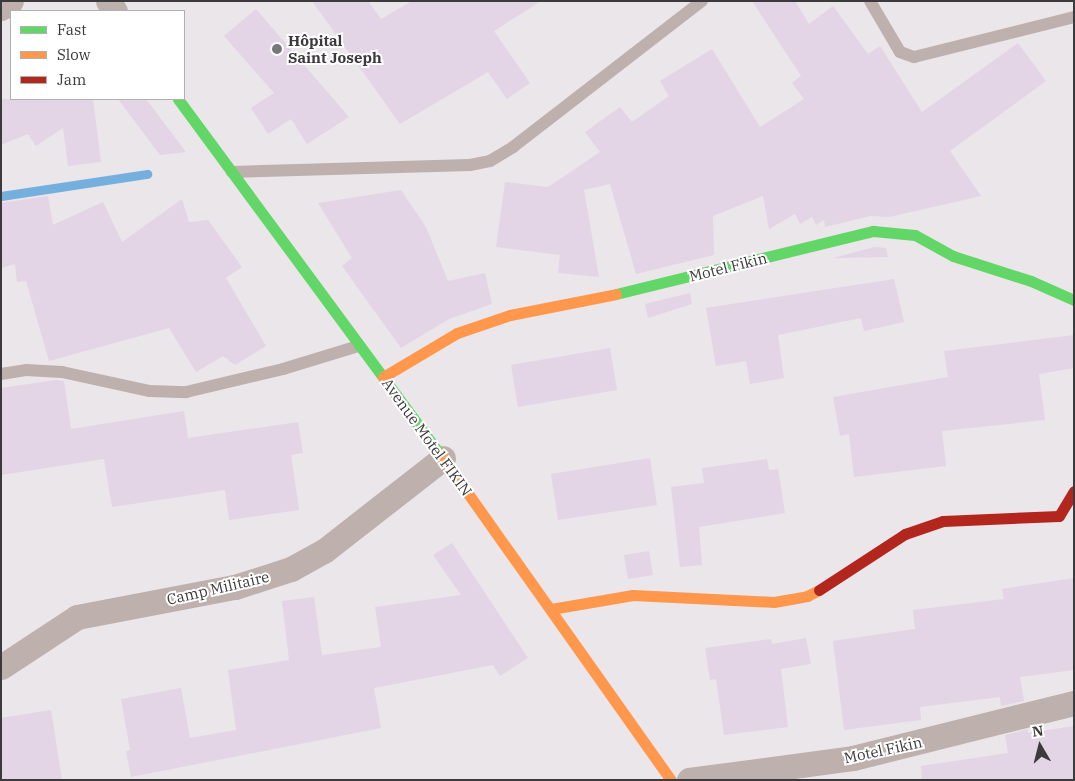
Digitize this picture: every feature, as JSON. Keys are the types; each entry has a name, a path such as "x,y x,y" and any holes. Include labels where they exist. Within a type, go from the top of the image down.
{"street":[{"path":"1,8 10,1"},
{"name":"Avenue Motel FIKIN","path":"179,100 358,346 443,458 671,780"},
{"name":"Motel Fikin","path":"383,377 457,333 500,318 638,290 873,231 915,235 954,256 1031,280 1074,300"},
{"name":"Camp Militaire","path":"1,667 77,617 235,587 291,569 324,551 443,458"},
{"path":"551,609 633,595 774,602 814,592 837,581 905,534 943,521 1066,518 1074,491"},
{"name":"Motel Fikin","path":"689,780 853,758 1074,703"}],"lane":[{"path":"230,172 470,165 490,161 513,147 702,1"},
{"path":"870,1 900,52 914,56 1074,17"},
{"path":"1,374 26,370 62,372 150,392 186,392 283,369 358,346"}],"building":[{"path":"312,1 368,1 381,19 412,1 541,1 494,31 530,83 507,99 488,72 400,124"},
{"path":"752,1 795,1 809,24 833,6 868,54 880,46 922,112 1018,43 1046,81 950,151 981,196 889,217 870,216 825,227 824,220 816,225 812,217 800,224 795,214 769,229 763,196 713,216 714,255 636,274 610,184 584,190 599,277 558,273 560,255 496,247 505,182 548,187 600,152 585,132 620,107 632,122 669,96 660,81 712,49 760,127 804,99 792,83 801,76"},
{"path":"256,9 349,117 307,144 291,119 268,134 251,108 274,93 224,36"},
{"path":"1,99 93,100 101,162 68,166 63,128 36,146 28,134 1,145"},
{"path":"119,100 147,100 186,152 160,155"},
{"path":"401,190 426,227 448,281 485,273 492,304 449,319 401,348 342,266 352,258 318,203"},
{"path":"48,196 53,225 103,202 122,242 182,199 189,222 208,220 242,267 226,278 266,346 235,365 223,356 196,372 169,328 49,361 26,281 17,282 15,264 1,268 1,203"},
{"path":"874,247 886,248 888,257 833,258"},
{"path":"894,279 904,322 864,331 861,318 778,335 784,378 750,384 746,361 716,366 706,308"},
{"path":"690,293 692,304 648,318 645,304"},
{"path":"1074,335 1074,368 1039,374 1045,420 942,431 946,466 854,477 849,434 840,436 833,397 948,377 944,351"},
{"path":"610,348 617,390 518,407 511,365"},
{"path":"56,380 64,381 71,429 184,411 188,438 298,422 303,453 291,455 299,510 229,520 225,490 112,507 104,459 1,475 1,388"},
{"path":"650,458 657,505 558,520 551,474"},
{"path":"767,459 769,470 778,469 785,513 699,527 702,565 680,567 671,487 704,483 702,468"},
{"path":"452,543 528,658 500,676 493,665 374,688 381,728 131,777 126,751 130,750 121,699 181,688 190,738 236,730 228,670 289,660 282,601 314,597 322,655 381,647 375,607 461,595 433,555"},
{"path":"649,551 653,575 628,579 624,555"},
{"path":"1074,578 1074,670 1020,677 1024,701 1001,706 1000,697 920,707 921,720 844,730 833,641 915,629 913,610 1004,599 1002,589"},
{"path":"806,638 811,664 781,669 788,727 724,735 716,679 710,680 705,648 771,639 772,644"},
{"path":"51,710 62,780 1,780 1,718"},
{"path":"1074,726 1074,780 922,780 921,766 1008,753 1005,735 1028,729 1028,733"}],"waterway":[{"path":"1,196 147,174"}],"traffic: fast":[{"path":"179,100 440,454"},
{"path":"616,294 873,231 915,235 953,256 1031,281 1074,300"}],"traffic: slow":[{"path":"383,377 457,333 510,315 616,294"},
{"path":"440,454 671,780"},
{"path":"551,609 633,595 774,602 807,596 819,590"}],"traffic: jam":[{"path":"819,590 905,534 943,521 1059,516 1074,491"}],"place":[{"name":"Hôpital Saint Joseph","path":"277,49"}]}
